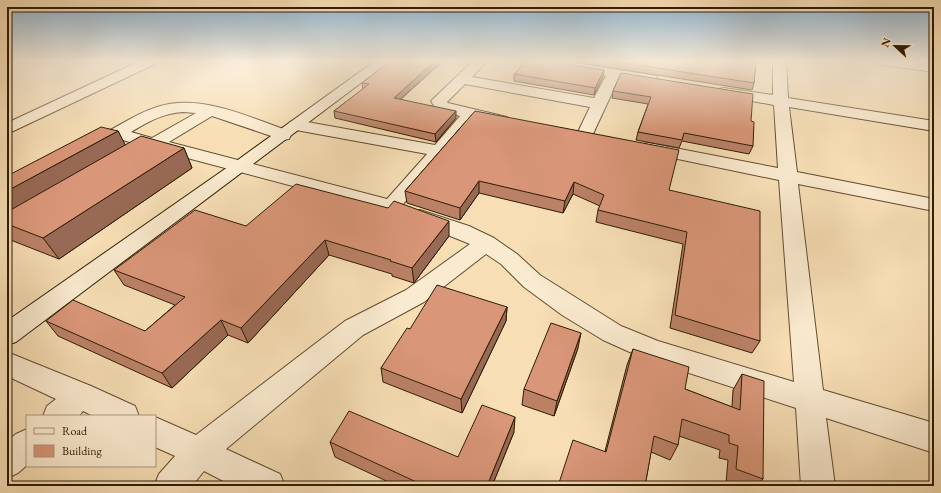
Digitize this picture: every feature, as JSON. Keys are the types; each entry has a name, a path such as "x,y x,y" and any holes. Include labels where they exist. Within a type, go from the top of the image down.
{"street":[{"path":"7,129 102,84"},
{"path":"7,335 241,166 351,84"},
{"path":"457,84 439,101 441,106 481,116"},
{"path":"484,84 600,104"},
{"path":"585,136 609,84"},
{"path":"780,84 818,486"},
{"path":"712,90 934,126"},
{"path":"97,145 154,114 171,108 193,107 290,130 440,151"},
{"path":"134,155 210,111"},
{"path":"391,206 471,114 518,123"},
{"path":"118,134 391,206 461,231 486,243 509,259 532,280 571,308 612,334 652,350 934,438"},
{"path":"631,145 934,205"},
{"path":"171,486 199,452 354,328 415,296 486,243"},
{"path":"7,363 81,395 122,415"},
{"path":"59,415 81,395"},
{"path":"156,431 268,486"},
{"path":"7,462 26,445"}],"building":[{"path":"369,84 410,84 394,98 456,111 435,134 334,111"},
{"path":"572,84 597,84 595,88"},
{"path":"616,84 690,84 753,94 751,121 754,122 753,146 684,133 682,140 638,132 651,97 613,91"},
{"path":"475,111 679,150 669,190 760,211 760,341 675,315 687,232 598,210 604,195 574,182 565,201 479,181 460,208 405,191"},
{"path":"101,127 118,131 7,191 7,176"},
{"path":"141,136 184,148 43,238 7,224 7,212"},
{"path":"296,184 388,208 394,201 449,221 412,268 325,240 241,328 221,320 162,373 46,321 73,300 145,331 185,297 114,270 195,210 246,226"},
{"path":"437,285 507,307 461,399 381,368 407,328 410,329"},
{"path":"551,323 581,333 557,401 524,389"},
{"path":"633,349 689,367 685,389 740,410 742,374 764,381 763,479 736,469 738,446 729,443 729,435 682,419 678,445 654,436 645,486 558,486 573,440 606,452"},
{"path":"482,405 515,417 487,486 425,486 330,442 349,411 458,457"}]}
